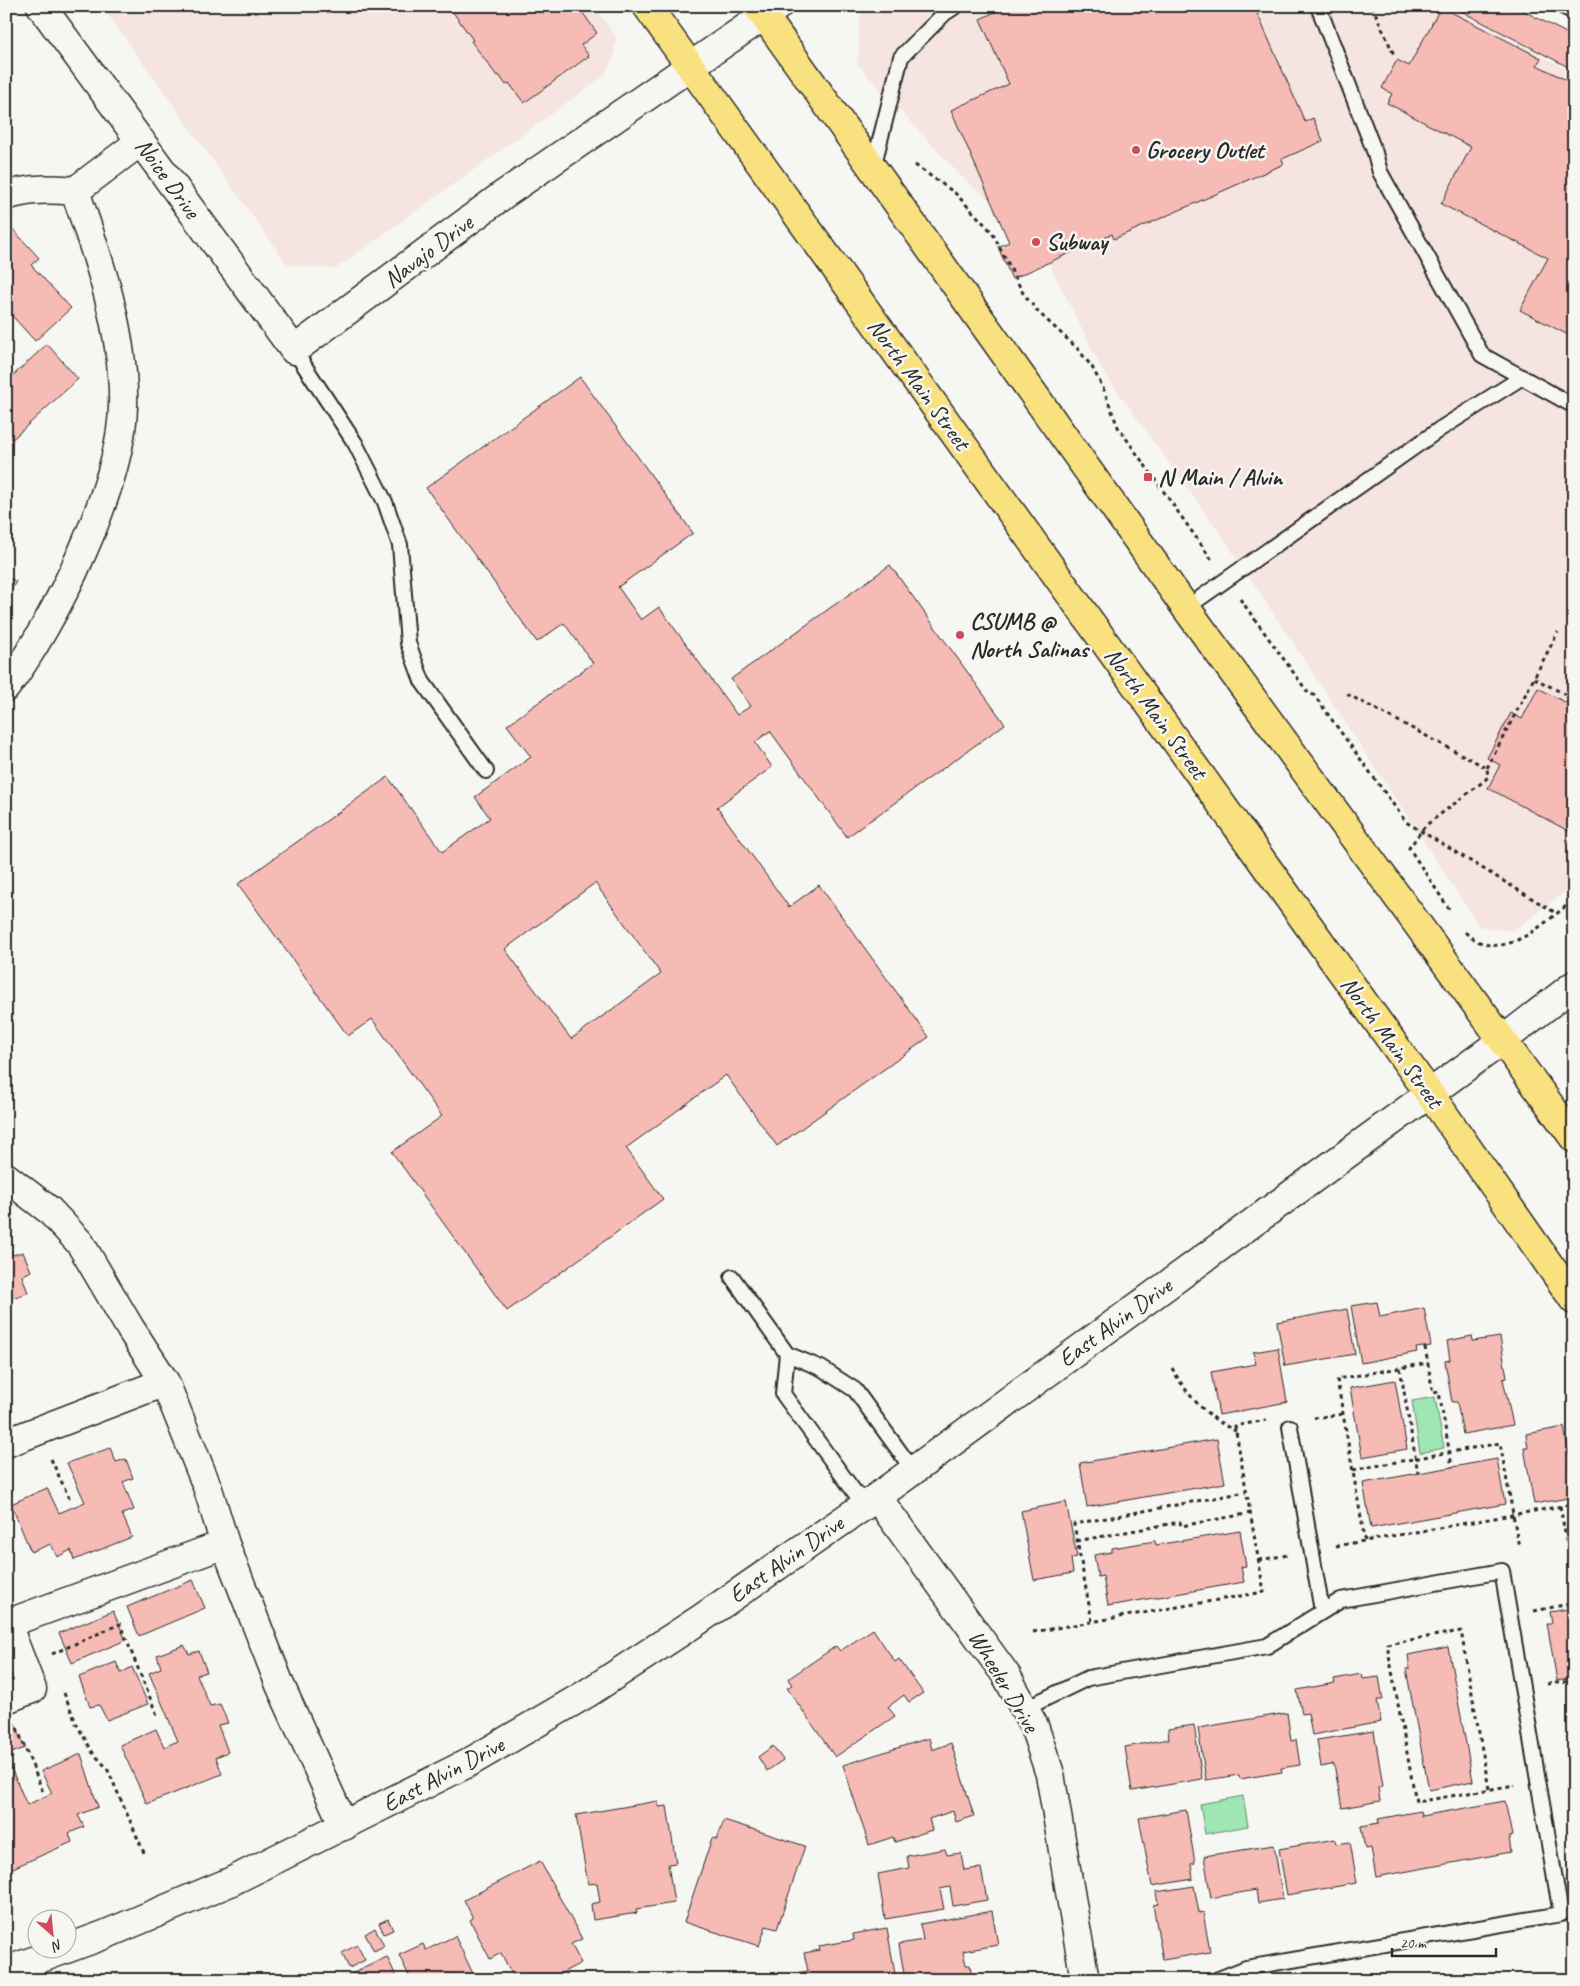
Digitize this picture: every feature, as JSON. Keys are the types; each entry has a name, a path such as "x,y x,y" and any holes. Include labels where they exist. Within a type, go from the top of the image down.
{"main road":[{"name":"North Main Street","path":"647,6 1429,1093 1574,1300"},
{"path":"766,10 872,168 1186,608 1574,1138"}],"street":[{"name":"Noice Drive","path":"42,6 294,350"},
{"name":"Navajo Drive","path":"294,350 503,195 691,67 766,10"},
{"path":"6,196 19,192 48,189 75,191 142,141"},
{"path":"6,687 51,615 89,533 116,458 123,408 119,350 101,270 75,191"},
{"name":"East Alvin Drive","path":"6,1971 104,1935 230,1882 470,1762 586,1694 699,1620 871,1501 1503,1040 1574,985"},
{"path":"6,1177 49,1210 80,1243 165,1382 208,1489 225,1544 280,1685 344,1826"},
{"path":"6,1443 165,1382"},
{"name":"Wheeler Drive","path":"871,1501 986,1646 1026,1708 1042,1747 1050,1774 1085,1980"},
{"path":"10,1710 32,1689 7,1624 225,1544"}],"lane":[{"path":"872,168 901,57 945,13 956,6"},
{"path":"1318,6 1375,153 1380,172 1482,355 1574,406"},
{"path":"1562,6 1574,12"},
{"path":"294,350 355,443 385,502 400,544 408,643 422,681 486,771"},
{"path":"1186,608 1440,429 1521,378"},
{"path":"732,1277 787,1354 821,1368 855,1390 912,1470"},
{"path":"787,1354 783,1394 871,1501"},
{"path":"1290,1428 1322,1611"},
{"path":"1026,1708 1088,1678 1267,1646 1341,1600 1502,1571 1561,1914 1246,1968 1216,1980"}],"path":[{"path":"1372,6 1395,57"},
{"path":"915,165 955,193 992,232 1023,293 1038,312 1077,348 1092,367 1103,388 1118,427 1309,694 1314,695 1406,822 1556,913"},
{"path":"1455,917 1410,852 1411,844 1421,831 1488,776 1487,768 1558,632"},
{"path":"1534,678 1574,699"},
{"path":"1347,694 1487,768"},
{"path":"1460,925 1466,933 1480,943 1498,946 1518,940 1574,900"},
{"path":"1425,1347 1433,1393 1439,1392 1452,1467"},
{"path":"1365,1541 1337,1378 1428,1363"},
{"path":"1172,1368 1202,1408 1214,1419 1236,1432"},
{"path":"1400,1368 1418,1473"},
{"path":"1307,1419 1343,1414"},
{"path":"1033,1632 1264,1592 1235,1426 1271,1420"},
{"path":"38,1430 70,1500"},
{"path":"1353,1470 1500,1442 1519,1547"},
{"path":"1092,1621 1074,1524 1247,1492"},
{"path":"1259,1560 1574,1504"},
{"path":"1560,1506 1574,1581"},
{"path":"1077,1541 1180,1522 1181,1526 1250,1513"},
{"path":"1535,1618 1534,1610 1574,1603"},
{"path":"53,1663 49,1655 120,1624 157,1715"},
{"path":"1489,1790 1461,1631 1387,1644 1416,1802 1489,1790 1515,1785 1517,1795 1574,1784"},
{"path":"1545,1675 1547,1684 1574,1681"},
{"path":"63,1689 76,1723 93,1753 107,1768 145,1855"},
{"path":"10,1710 42,1792"}],"shaded area":[{"path":"102,6 594,6 616,37 614,57 604,76 335,269 288,265"},
{"path":"871,6 1447,6 1574,73 1574,885 1513,931 1480,927 1225,540 1104,373 1035,235 966,181 858,65 860,16"}],"green space":[{"path":"1435,1397 1444,1448 1420,1453 1412,1401"},
{"path":"1243,1796 1248,1826 1205,1834 1200,1804"}],"building":[{"path":"452,6 578,6 597,33 581,45 589,56 524,103 509,83 506,85 499,75 497,76 471,41 473,40 450,8"},
{"name":"Grocery Outlet","path":"1008,6 1254,6 1305,122 1313,118 1323,141 1282,159 1284,164 1114,239 1112,234 1012,279 998,247 1009,242 951,110 1009,84 980,19"},
{"path":"1451,6 1514,6 1574,37 1574,70"},
{"path":"1441,7 1541,58 1537,65 1574,84 1574,338 1520,310 1548,258 1441,204 1471,147 1387,103 1392,94 1382,88 1397,60 1409,66"},
{"path":"9,225 39,258 31,265 71,308 35,341 6,309 6,227"},
{"path":"47,344 78,379 6,445 6,382"},
{"path":"580,377 693,533 618,587 641,620 659,607 737,715 751,706 731,679 890,565 1005,724 847,837 770,731 755,742 772,767 717,807 789,907 819,885 929,1037 777,1146 726,1075 626,1148 663,1199 507,1311 392,1152 442,1116 372,1019 348,1036 238,884 388,777 442,852 490,818 475,797 531,757 507,725 593,663 564,623 537,642 426,488","holes":["595,883 661,974 571,1039 505,949"]},
{"path":"6,577 16,581 6,601"},
{"path":"1538,688 1574,707 1574,834 1488,788 1500,765 1487,758 1511,713 1522,719"},
{"path":"6,1239 13,1255 23,1252 31,1271 22,1276 28,1293 6,1300"},
{"path":"1377,1302 1380,1317 1424,1308 1431,1346 1416,1348 1417,1352 1361,1363 1351,1306"},
{"path":"1347,1309 1355,1354 1285,1366 1277,1322"},
{"path":"1472,1336 1473,1341 1500,1337 1507,1378 1503,1379 1513,1425 1463,1434 1457,1402 1452,1402 1445,1361 1450,1360 1447,1341"},
{"path":"1278,1348 1287,1402 1219,1415 1211,1372 1256,1364 1253,1352"},
{"path":"1395,1380 1407,1449 1362,1457 1350,1388"},
{"path":"1564,1427 1572,1470 1574,1470 1574,1497 1534,1504 1524,1448 1528,1448 1526,1434"},
{"path":"1217,1439 1225,1483 1087,1507 1080,1463"},
{"path":"110,1448 116,1462 126,1459 133,1478 123,1482 134,1510 122,1514 132,1537 74,1560 71,1550 57,1557 51,1544 31,1552 11,1504 47,1488 59,1513 85,1502 67,1463"},
{"path":"1497,1459 1505,1504 1371,1528 1363,1483"},
{"path":"1066,1502 1077,1557 1071,1558 1073,1573 1034,1580 1021,1511"},
{"path":"1240,1531 1246,1566 1241,1567 1244,1582 1108,1606 1103,1576 1098,1577 1094,1555 1112,1552 1112,1548 1155,1541 1156,1545"},
{"path":"193,1580 205,1608 139,1636 127,1607"},
{"path":"1574,1608 1574,1678 1557,1681 1547,1623 1552,1623 1550,1612"},
{"path":"113,1611 126,1640 72,1663 59,1633"},
{"path":"873,1629 895,1662 899,1659 923,1693 909,1702 904,1695 888,1707 895,1716 835,1757 787,1688 792,1685 788,1679 836,1646 840,1651"},
{"path":"184,1645 189,1654 199,1651 207,1672 197,1675 210,1706 220,1704 228,1723 218,1725 228,1752 216,1757 222,1774 147,1804 120,1745 156,1729 164,1747 178,1741 149,1673 161,1668 157,1655"},
{"path":"1448,1647 1473,1781 1429,1790 1406,1669 1410,1669 1408,1655"},
{"path":"116,1662 121,1673 132,1667 148,1704 107,1720 99,1705 90,1707 79,1677"},
{"path":"1362,1674 1363,1679 1379,1677 1383,1700 1377,1700 1381,1722 1312,1735 1308,1713 1302,1714 1297,1690 1335,1683 1334,1679"},
{"path":"1287,1713 1291,1741 1296,1740 1300,1765 1281,1768 1282,1772 1240,1779 1239,1775 1206,1780 1198,1728"},
{"path":"13,1719 25,1748 6,1755 6,1722"},
{"path":"1194,1725 1202,1779 1132,1791 1125,1747 1169,1739 1168,1729"},
{"path":"1374,1731 1383,1786 1378,1787 1380,1801 1342,1808 1334,1764 1321,1767 1317,1740"},
{"path":"929,1738 932,1750 951,1743 974,1816 956,1822 953,1811 929,1819 932,1830 895,1842 893,1837 869,1845 843,1765"},
{"path":"773,1746 783,1760 767,1771 758,1757"},
{"path":"81,1754 98,1807 78,1815 84,1827 69,1833 72,1842 6,1871 6,1770 11,1768 27,1805 52,1793 41,1771"},
{"path":"658,1801 659,1807 667,1806 676,1863 668,1864 674,1903 636,1909 637,1913 593,1920 591,1904 600,1902 597,1883 588,1884 576,1815"},
{"path":"1505,1801 1512,1836 1509,1837 1511,1852 1376,1877 1371,1848 1365,1849 1361,1826 1379,1823 1378,1819 1420,1811 1421,1816"},
{"path":"1186,1810 1195,1863 1191,1864 1193,1879 1152,1886 1139,1818"},
{"path":"724,1820 805,1846 777,1929 766,1926 759,1946 684,1922 712,1838 717,1839"},
{"path":"1335,1839 1336,1844 1350,1842 1357,1883 1287,1895 1279,1849"},
{"path":"1274,1845 1283,1899 1258,1903 1256,1890 1211,1898 1204,1856"},
{"path":"945,1849 947,1855 961,1853 964,1870 981,1868 987,1900 953,1906 950,1887 940,1889 944,1909 885,1919 878,1874 909,1868 907,1856"},
{"path":"540,1861 582,1939 571,1944 581,1963 548,1980 505,1980 513,1976 501,1953 490,1959 470,1920 473,1918 464,1900"},
{"path":"1194,1886 1199,1913 1203,1912 1210,1952 1163,1960 1153,1905 1158,1904 1156,1892"},
{"path":"992,1911 998,1945 963,1951 966,1965 970,1965 972,1977 957,1980 905,1980 899,1944 923,1940 920,1924"},
{"path":"388,1919 393,1930 384,1934 379,1923"},
{"path":"375,1928 384,1946 374,1951 365,1934"},
{"path":"887,1928 896,1980 790,1980 789,1974 808,1971 804,1953 820,1950 819,1946 854,1940 853,1934"},
{"path":"455,1936 476,1980 411,1980 399,1955 423,1944 426,1950"},
{"path":"357,1945 365,1960 349,1968 342,1953"},
{"path":"387,1957 398,1980 339,1980"}],"place":[{"name":"Grocery Outlet","path":"1136,150"},
{"name":"Subway","path":"1036,242"},
{"name":"N Main / Alvin","path":"1148,477"},
{"name":"CSUMB @ North Salinas","path":"960,635"}]}
